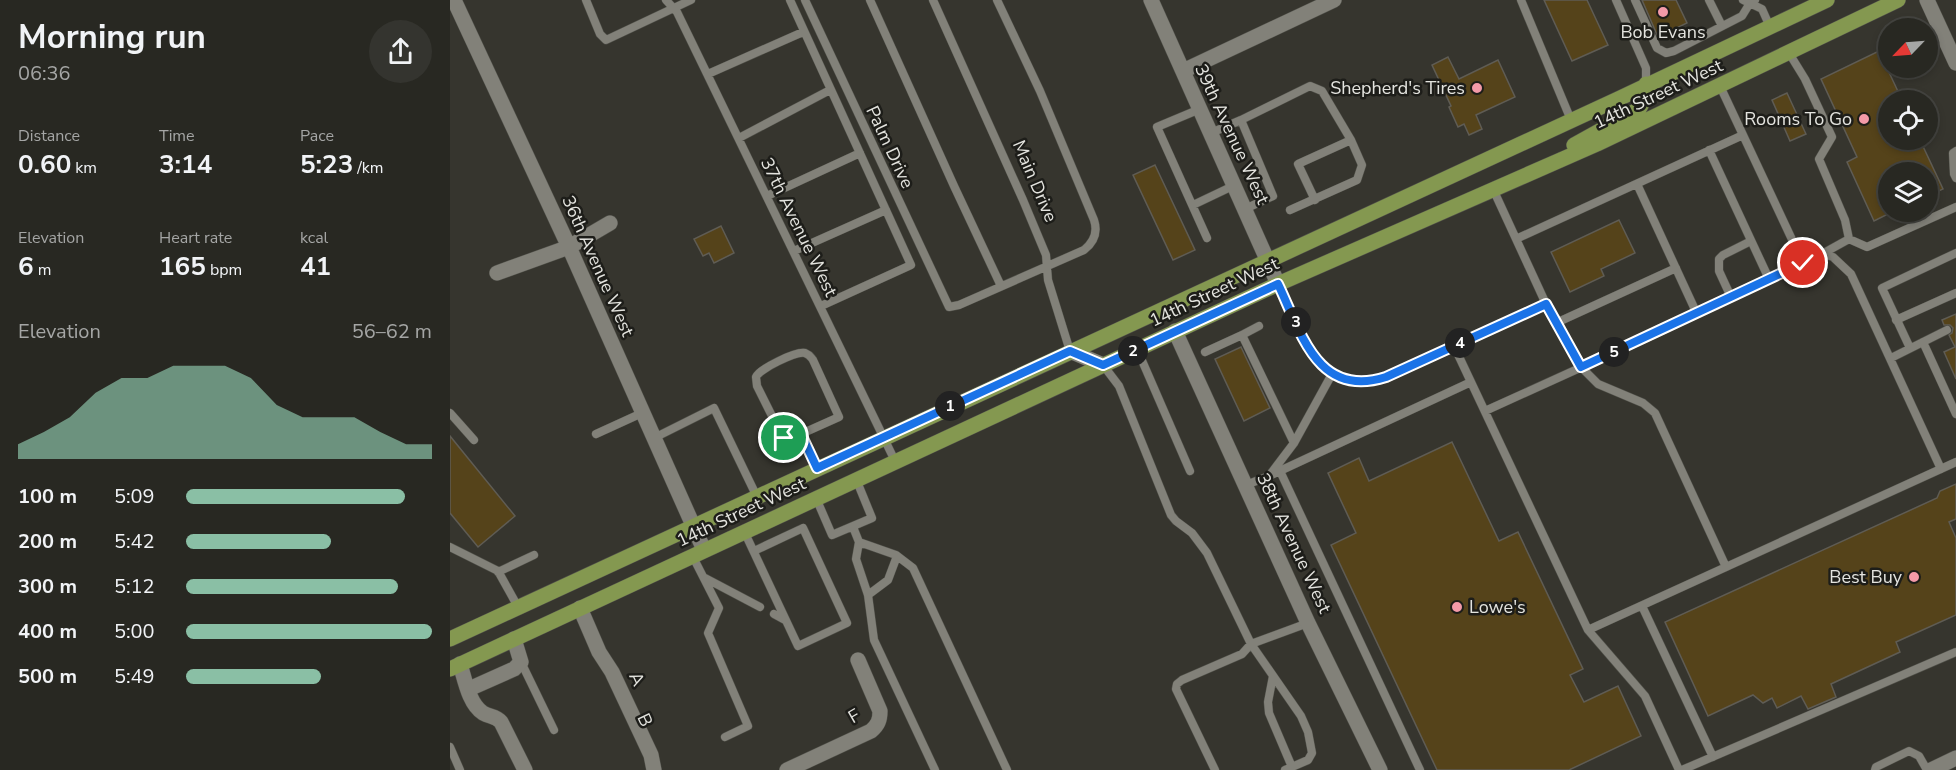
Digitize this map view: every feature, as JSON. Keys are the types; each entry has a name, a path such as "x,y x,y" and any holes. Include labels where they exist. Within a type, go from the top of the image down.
{"main road":[{"name":"14th Street West","path":"450,639 1827,0"},
{"name":"14th Street West","path":"455,667 1175,331 1597,144 1898,0"},
{"path":"1531,172 1639,109 1644,100 1646,84"}],"street":[{"name":"36th Avenue West","path":"454,0 569,247 693,526 698,553"},
{"name":"39th Avenue West","path":"1151,0 1278,284"},
{"path":"1183,71 1334,0"},
{"path":"1926,0 1956,63"},
{"path":"497,273 569,247 610,223"},
{"name":"38th Avenue West","path":"1175,331 1308,623 1380,770"},
{"path":"1070,351 1103,365"},
{"name":"A","path":"580,608 599,652 612,672 651,755 654,770"},
{"path":"469,689 514,669 521,662 514,639"},
{"name":"B","path":"599,652 596,657 600,670 647,770"},
{"name":"F","path":"787,770 871,731 877,726 880,711 858,660"},
{"path":"455,667 469,689 475,707 485,714 498,718 501,722 525,770"},
{"path":"1929,770 1956,758"}],"lane":[{"path":"586,0 600,34 606,40 691,0"},
{"name":"37th Avenue West","path":"666,0 674,8 708,74 895,461"},
{"path":"789,0 911,265 821,306"},
{"name":"Palm Drive","path":"805,0 949,307 959,305 1001,286"},
{"path":"870,0 1001,286 1084,250 1094,238 1095,225 1040,91 998,0"},
{"name":"Main Drive","path":"933,0 1046,255 1046,266 1070,351"},
{"path":"1521,0 1571,120"},
{"path":"1616,0 1646,68 1646,84"},
{"path":"1635,0 1657,48 1666,53 1742,16 1750,1 1762,9 1770,27"},
{"path":"1709,0 1722,26"},
{"path":"708,74 803,32"},
{"path":"1789,53 1805,79 1832,137 1818,159 1845,220 1849,238"},
{"path":"1211,133 1310,86 1322,91 1351,140 1362,165 1357,180 1290,210"},
{"path":"1720,86 1803,263"},
{"path":"739,138 830,90"},
{"path":"1200,108 1157,127 1207,238"},
{"path":"1240,120 1273,196 1245,209"},
{"path":"1516,239 1743,135"},
{"path":"1315,200 1298,164 1351,140"},
{"path":"1709,150 1769,279"},
{"path":"1956,151 1953,153 1956,178"},
{"path":"767,196 860,153"},
{"path":"1637,184 1697,314"},
{"path":"1193,205 1234,185"},
{"path":"1492,189 1546,304 1581,367 1598,384 1643,402 1655,413 1726,567"},
{"path":"1849,238 1867,247 1956,207"},
{"path":"794,251 886,210"},
{"path":"1485,411 1697,314 1822,254 1849,238"},
{"path":"1731,297 1719,271 1719,259 1751,242"},
{"path":"1910,348 1882,288 1956,253"},
{"path":"1822,254 1833,257 1851,274 1941,469"},
{"path":"1556,323 1676,268"},
{"path":"1278,284 1310,353 1332,374 1356,382 1377,380 1546,304"},
{"path":"1896,320 1956,293"},
{"path":"1206,352 1259,327"},
{"path":"1891,358 1947,330"},
{"path":"1242,335 1294,443"},
{"path":"1923,342 1956,414"},
{"path":"1454,346 1587,630 1645,696 1681,770 1956,652"},
{"path":"1137,349 1190,471"},
{"path":"798,354 806,354 810,356 839,417 801,434 788,439 781,434 756,381 760,370 798,354"},
{"path":"1103,365 1119,386 1171,514 1176,521 1192,533 1207,553 1251,644 1301,716 1312,753 1308,760 1288,769 1269,713 1268,702 1273,676"},
{"path":"1269,476 1294,443 1332,374"},
{"path":"1246,485 1471,382"},
{"path":"654,438 714,408 757,496"},
{"path":"596,434 642,413"},
{"path":"450,414 474,440"},
{"path":"801,434 817,468"},
{"path":"1587,630 1956,462"},
{"path":"1280,471 1420,770"},
{"path":"816,498 832,536 872,518 856,479"},
{"path":"852,526 859,542 856,560 868,595 874,640 935,770"},
{"path":"744,531 798,646 848,623 803,528 754,551"},
{"path":"859,542 897,556 913,568 1006,770"},
{"path":"450,547 498,572 518,607"},
{"path":"698,553 704,577 719,608 708,633 748,726 725,737"},
{"path":"498,572 534,555"},
{"path":"868,595 888,580 897,556"},
{"path":"704,577 760,607"},
{"path":"1642,606 1713,757"},
{"path":"774,614 785,620"},
{"path":"1215,770 1176,689 1177,684 1242,654 1251,644 1308,623"},
{"path":"521,662 554,730"},
{"path":"450,747 460,770"},
{"path":"1875,770 1876,767 1909,751 1919,756 1929,770"}],"building":[{"path":"1544,0 1587,0 1608,45 1572,61"},
{"name":"Bob Evans","path":"1642,0 1676,0 1687,23 1658,37"},
{"name":"Rooms To Go","path":"1878,51 1878,78 1892,78 1897,90 1878,90 1878,150 1925,150 1930,162 1878,162 1878,219 1874,221 1847,162 1857,157 1821,79"},
{"name":"Shepherd's Tires","path":"1448,57 1459,79 1498,60 1515,97 1476,115 1482,129 1469,135 1464,124 1458,127 1432,65"},
{"path":"1787,93 1806,134 1790,141 1772,100"},
{"path":"1155,165 1195,250 1173,260 1133,175"},
{"name":"Rooms To Go","path":"1938,178 1943,189 1938,191"},
{"path":"1619,220 1635,253 1601,269 1604,276 1570,292 1551,252"},
{"path":"721,226 734,253 714,263 709,253 703,256 694,239"},
{"path":"1956,314 1956,379 1944,352 1955,347 1949,335 1953,328 1950,325 1944,325 1942,320"},
{"path":"1241,347 1270,408 1244,421 1215,359"},
{"path":"450,436 515,516 478,547 450,513"},
{"name":"Lowe's","path":"1452,442 1499,541 1518,532 1583,669 1570,675 1584,702 1618,686 1641,736 1569,770 1437,770 1331,545 1356,533 1328,473 1359,458 1369,481"},
{"path":"1956,484 1956,519 1949,522 1956,538 1956,615 1896,642 1900,652 1831,684 1836,697 1808,709 1801,696 1777,708 1772,698 1763,703 1753,695 1708,716 1665,622 1937,498 1940,491"}],"place":[{"name":"Bob Evans","path":"1663,12"},
{"name":"Shepherd's Tires","path":"1477,88"},
{"name":"Rooms To Go","path":"1864,119"},
{"name":"Best Buy","path":"1914,577"},
{"name":"Lowe's","path":"1457,607"}],"route":[{"path":"784,438 793,438 801,434 817,468 1070,351 1103,365 1278,284 1310,353 1320,365 1332,374 1347,380 1367,382 1386,377 1546,304 1581,367 1803,263"}]}
